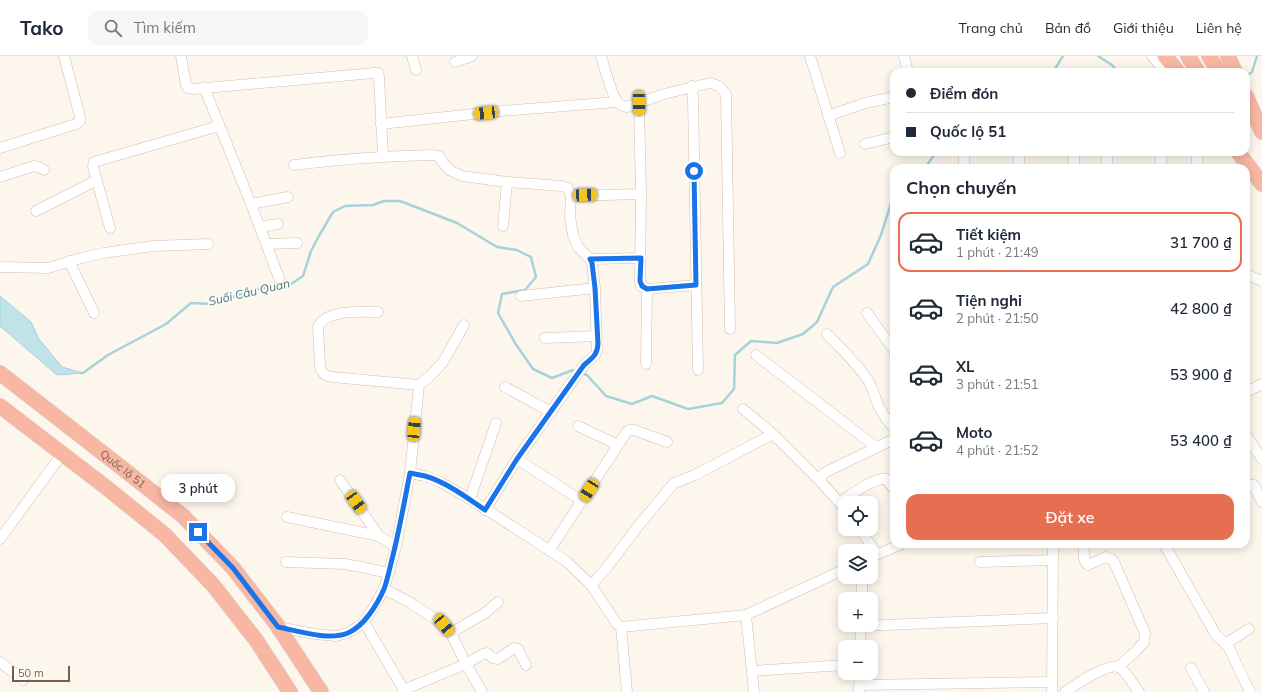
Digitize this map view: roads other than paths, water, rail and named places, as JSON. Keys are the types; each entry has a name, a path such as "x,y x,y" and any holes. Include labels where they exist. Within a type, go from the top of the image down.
{"highway":[{"path":"1188,56 1196,68"},
{"path":"1209,56 1216,68"},
{"path":"1228,57 1233,68"},
{"path":"1250,105 1262,132"},
{"path":"1250,124 1262,144"},
{"path":"1246,156 1262,184"},
{"path":"1250,168 1262,184"},
{"name":"Quốc lộ 51","path":"0,373 182,516 233,568 278,627 321,692"},
{"path":"0,406 165,535 213,585 256,640 290,692"}],"street":[{"path":"0,148 76,124 80,121 64,56"},
{"path":"180,56 188,88 194,89 374,72 378,73 383,156"},
{"path":"412,56 416,70"},
{"path":"454,62 472,56"},
{"path":"601,56 617,102 622,106 627,107 664,94 692,86 710,83 719,86 726,94 730,329"},
{"path":"810,56 840,153"},
{"path":"904,56 907,68"},
{"path":"1152,56 1171,68"},
{"path":"692,86 698,370"},
{"path":"204,87 267,244 279,278"},
{"path":"828,116 866,103 890,98"},
{"path":"381,124 501,111 617,102"},
{"path":"639,103 641,194 640,281 642,286 647,289 696,285"},
{"path":"110,228 93,167 96,160 219,126"},
{"path":"866,144 890,138"},
{"path":"294,165 328,160 383,156 439,156 451,171 462,176 507,182 562,186 568,188 571,196 570,216 572,235 578,247 592,263 595,288 597,351 595,355 584,365 517,459 485,510"},
{"path":"0,177 34,166 44,170"},
{"path":"36,211 97,180"},
{"path":"503,226 507,182"},
{"path":"571,196 641,194"},
{"path":"251,204 288,197"},
{"path":"260,227 278,224"},
{"path":"267,244 298,243"},
{"path":"0,267 48,268 69,261 104,253 153,246 208,244"},
{"path":"590,259 641,258"},
{"path":"69,261 94,314"},
{"path":"1250,276 1262,281"},
{"path":"521,296 595,288"},
{"path":"646,364 647,289"},
{"path":"378,312 351,312 324,319 320,322 318,327 321,370 325,375 332,377 418,385 429,377 443,362 464,325"},
{"path":"867,313 890,345"},
{"path":"827,334 860,369 873,389 878,404 890,422"},
{"path":"545,338 597,336"},
{"path":"756,356 876,447"},
{"path":"1250,390 1262,384"},
{"path":"278,627 336,636 347,633 364,622 384,589 396,547 410,473 418,385"},
{"path":"505,387 551,412"},
{"path":"743,409 773,434 821,482 838,501"},
{"path":"470,499 496,423"},
{"path":"578,426 618,445"},
{"path":"548,551 629,430 634,430 666,442"},
{"path":"591,585 606,570 674,483 695,475 773,434"},
{"path":"821,482 821,476 826,472 890,441"},
{"path":"1250,441 1262,459"},
{"path":"0,539 62,454"},
{"path":"517,459 582,501"},
{"path":"410,473 425,476 440,482 470,499 548,551 566,561 591,585 617,624 621,627 627,692"},
{"path":"854,496 869,484 883,478 886,479 890,484"},
{"path":"340,480 379,536"},
{"path":"1250,485 1254,485 1262,502"},
{"path":"287,517 379,536 396,547"},
{"path":"878,553 892,548"},
{"path":"859,689 1052,687 1053,548"},
{"path":"1065,692 1087,677 1111,667 1118,667 1144,642 1144,633 1114,562 1106,557 1088,565 1084,562 1084,548"},
{"path":"1166,548 1216,635 1228,646 1250,692"},
{"path":"980,562 1053,560"},
{"path":"286,562 344,564 389,573"},
{"path":"621,627 746,614 838,572"},
{"path":"384,589 411,603 444,625 451,633 482,692"},
{"path":"451,633 485,613 498,602"},
{"path":"746,614 754,692"},
{"path":"878,625 1053,618"},
{"path":"364,622 404,691 466,664 487,653 498,659 510,649 518,649 526,665"},
{"path":"1225,644 1249,629"},
{"path":"0,662 22,680"},
{"path":"752,671 838,665"},
{"path":"1118,667 1139,692"},
{"path":"1191,668 1204,692"}],"water":[{"path":"0,296 31,322 39,339 62,367 83,373 57,375 0,326"}],"waterway":[{"name":"Suối Cầu Quan","path":"1056,68 1063,56"},
{"name":"Suối Cầu Quan","path":"1098,56 1115,68"},
{"name":"Suối Cầu Quan","path":"1250,73 1252,72 1257,56"},
{"name":"Suối Cầu Quan","path":"928,164 933,156"},
{"name":"Suối Cầu Quan","path":"81,373 108,355 166,324 191,303 211,304 257,289 291,284 303,276 311,251 333,212 345,206 373,205 384,201 400,201 457,223 497,247 517,250 531,257 536,277 525,290 502,294 498,313 515,343 533,369 552,378 573,370 576,372"},
{"name":"Suối Cầu Quan","path":"581,373 587,375 606,396 632,404 652,396 688,409 722,403 734,389 735,355 751,341 777,343 803,334 817,322 833,287 868,264 881,235 890,207"}]}
